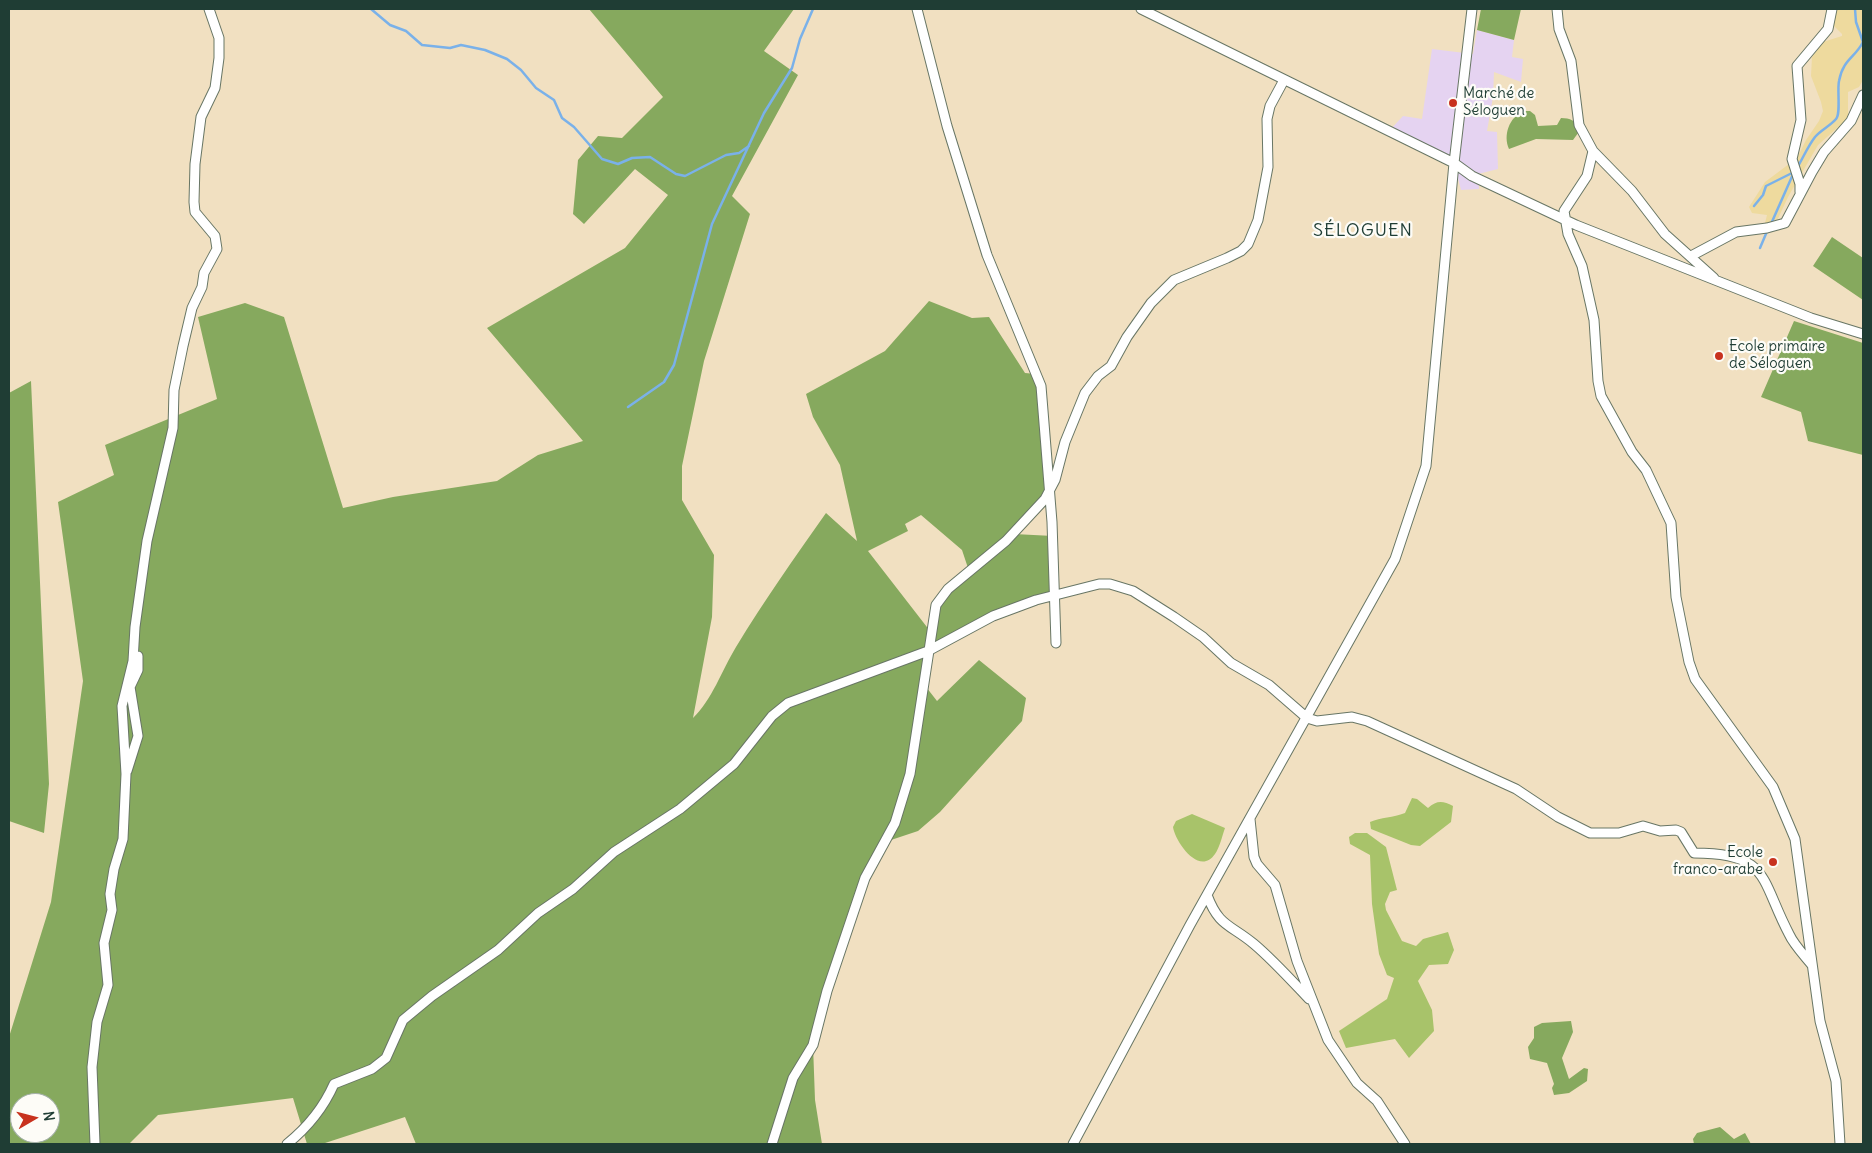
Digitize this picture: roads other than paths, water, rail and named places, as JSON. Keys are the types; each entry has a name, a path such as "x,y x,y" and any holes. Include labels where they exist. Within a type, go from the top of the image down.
{"street":[{"path":"95,1144 92,1066 97,1022 108,985 104,943 112,910 110,894 114,868 123,839 126,774 122,706 133,661 147,541 172,428 174,390 183,346 192,308 202,286 204,273 217,249 215,236 195,212 194,202 195,164 201,117 215,88 219,58 219,38 209,9"},
{"path":"917,9 947,126 984,246 1041,386 1049,490 1056,643"},
{"path":"1141,9 1454,163 1472,176 1565,220 1811,318 1863,334"},
{"path":"1074,1144 1207,895 1396,559 1426,466 1454,163 1472,9"},
{"path":"1557,9 1559,29 1571,61 1579,126 1594,151 1632,192 1665,234 1719,282"},
{"path":"1799,198 1800,184 1792,159 1801,120 1797,66 1828,29 1832,9"},
{"path":"772,1144 793,1078 812,1045 830,982 865,878 895,823 910,774 936,605 948,589 1006,541 1037,509 1055,480 1065,442 1085,393 1098,376 1111,366 1151,303 1174,280 1227,258 1241,251 1248,244 1258,220 1268,167 1267,119 1270,106 1284,80"},
{"path":"1691,256 1736,232 1767,228 1785,223 1824,152 1851,121 1863,95"},
{"path":"1594,151 1587,176 1564,211 1565,220 1582,266 1594,320 1598,381 1601,396 1632,452 1646,470 1671,523 1676,597 1689,662 1695,679 1773,787 1795,839 1822,1033 1836,1081 1840,1144"},
{"path":"288,1144 304,1130 326,1102 334,1084 372,1069 386,1058 402,1020 432,996 498,950 538,913 573,889 614,852 680,809 734,764 772,716 788,703 928,651 993,616 1055,595 1099,584 1110,584 1133,591 1203,637 1231,663 1270,685 1307,718 1317,721 1352,717 1367,721 1516,789 1558,817 1590,833 1619,833 1643,826 1660,832 1676,830 1681,832 1694,853 1718,853 1742,860 1754,867 1768,885 1789,934 1812,965"},
{"path":"126,774 138,736 130,687 138,670 138,658 134,642"},
{"path":"1250,819 1254,857 1257,864 1275,885 1297,961 1328,1040 1357,1083 1377,1101 1405,1144"},
{"path":"1207,895 1215,913 1227,926 1253,943 1312,1003"}],"waterway":[{"path":"371,9 390,25 406,31 422,45 450,48 461,45 485,50 507,59 521,70 536,88 554,100 562,118 574,127 602,159 618,164 632,158 650,157 676,174 685,176 726,155 739,153 749,146"},
{"path":"628,407 664,382 674,365 712,224 764,113 792,68 800,39 813,9"},
{"path":"1797,168 1815,137 1836,119 1839,107 1839,85 1843,68 1863,42 1856,22 1855,9"},
{"path":"1754,206 1763,195 1766,186 1794,172"},
{"path":"1771,224 1794,172"},
{"path":"1760,248 1768,229"}],"place":[{"name":"Marché de Séloguen","path":"1453,103"},
{"name":"Ecole primaire de Séloguen","path":"1719,356"},
{"name":"Ecole franco-arabe","path":"1773,862"}],"district":[{"name":"SÉLOGUEN","path":"1363,231"}]}
